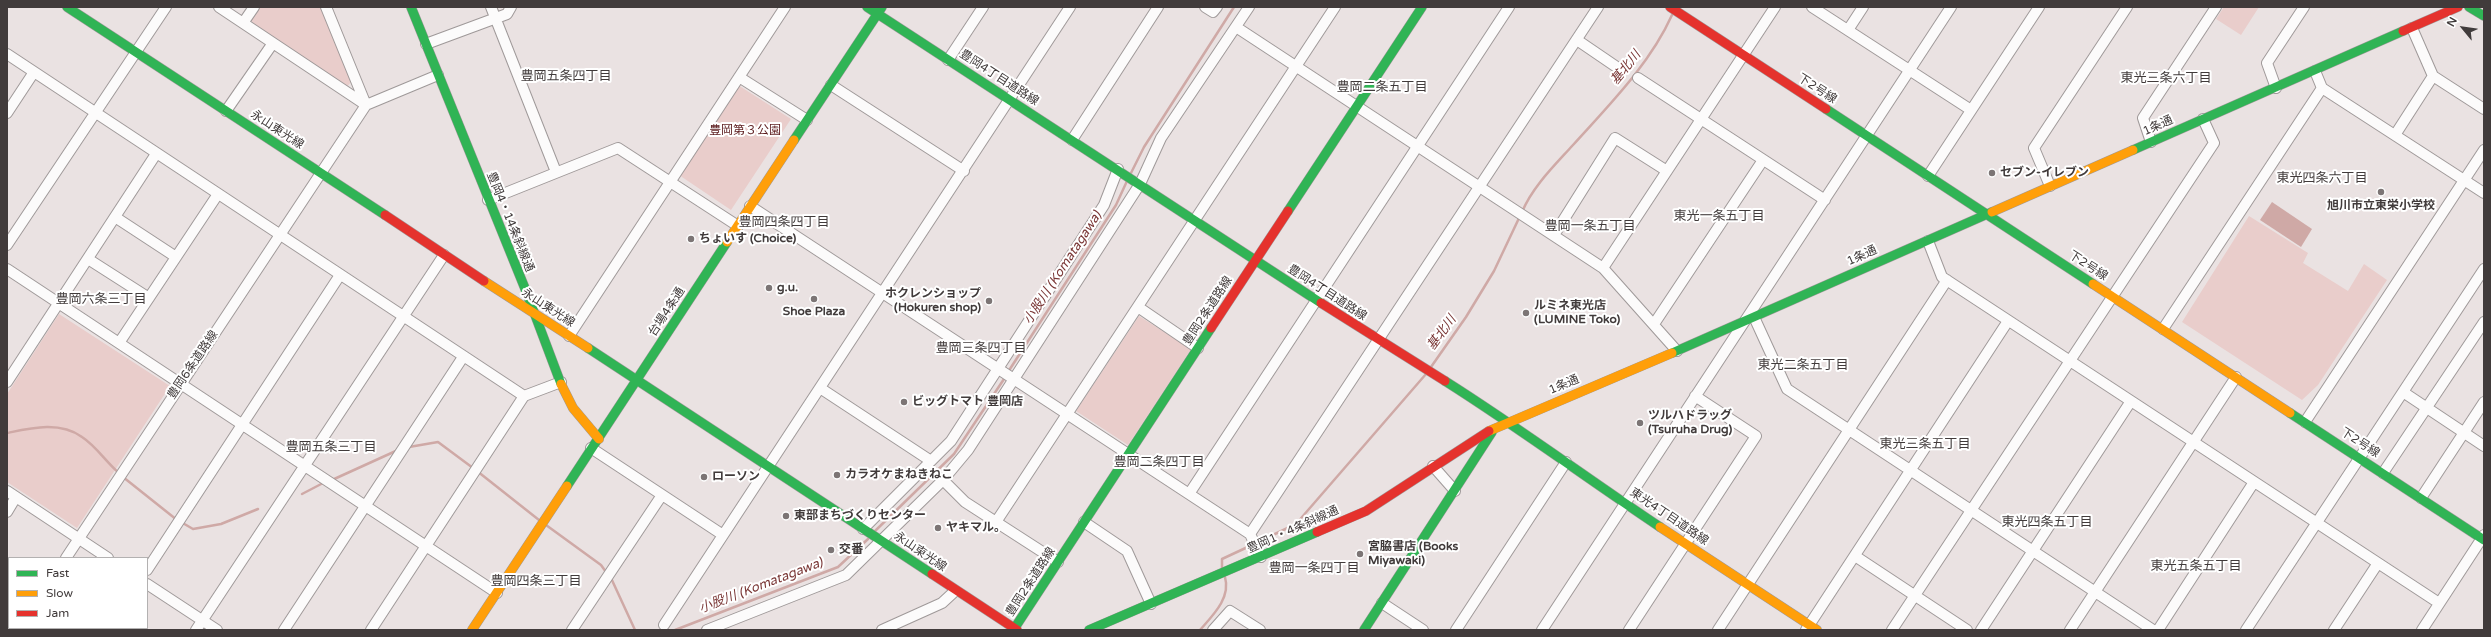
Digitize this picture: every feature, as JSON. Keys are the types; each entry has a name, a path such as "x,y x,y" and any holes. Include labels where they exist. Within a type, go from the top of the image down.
{"street":[{"name":"永山東光線","path":"67,7 768,466 955,591 1016,629"},
{"path":"7,245 166,7"},
{"path":"219,7 366,104"},
{"path":"243,23 254,7"},
{"path":"326,7 366,104"},
{"name":"豊岡4・14条斜線通","path":"411,7 535,314 560,382 575,413 587,429 598,439"},
{"path":"491,7 556,172"},
{"path":"426,44 507,14 511,7"},
{"path":"569,336 786,7"},
{"name":"豊岡4丁目道路線","path":"867,7 880,10 948,60 1380,341 1491,410 1508,423"},
{"path":"948,60 983,7"},
{"path":"664,625 964,171 1070,7"},
{"path":"1072,140 1158,7"},
{"path":"1205,7 1213,12 1217,7"},
{"path":"709,630 846,575 943,480 968,450 1012,377 1137,182 1161,138 1249,7"},
{"path":"996,522 1335,7"},
{"name":"豊岡2条道路線","path":"1016,629 1127,455 1422,7"},
{"path":"1189,494 1318,301 1509,7"},
{"path":"1253,540 1380,341 1598,7"},
{"name":"下2号線","path":"1670,7 2483,538"},
{"path":"1603,268 1775,7"},
{"path":"1812,7 1971,110"},
{"path":"1848,30 1863,7"},
{"path":"1542,630 1951,7"},
{"path":"1928,176 2039,7"},
{"path":"2050,186 2034,148 2127,7"},
{"path":"2151,142 2143,118 2216,7"},
{"path":"2276,88 2267,63 2304,7"},
{"name":"1条通","path":"1494,428 1677,351 1928,241 1985,214 2315,71 2458,7"},
{"path":"2469,7 2484,16"},
{"name":"台場4条通","path":"472,630 880,10"},
{"path":"1236,27 1603,268 1677,351"},
{"path":"2412,28 2433,76 2484,109"},
{"path":"1577,40 1621,70"},
{"path":"226,112 273,43"},
{"path":"7,54 279,236 524,396"},
{"path":"2315,71 2322,88 2484,193"},
{"path":"7,113 34,72"},
{"path":"366,104 438,75"},
{"path":"2395,135 2433,76"},
{"path":"739,77 807,120"},
{"path":"1638,78 1825,200"},
{"path":"830,85 964,171"},
{"path":"2163,329 2322,88"},
{"name":"豊岡6条道路線","path":"67,557 366,104"},
{"path":"1892,630 2214,143 2203,119"},
{"path":"1554,235 1615,138 1667,171"},
{"path":"488,200 618,148 738,226"},
{"path":"2305,422 2484,150"},
{"path":"7,382 156,154"},
{"path":"1654,324 1763,160"},
{"path":"865,530 951,441 1000,369 1104,205 1120,171"},
{"path":"119,342 218,194"},
{"path":"750,206 1000,369 1127,455 1189,494 1253,540 1261,557"},
{"path":"115,217 176,257"},
{"path":"1928,241 1942,277 2439,603"},
{"path":"196,630 444,255"},
{"path":"88,259 149,298"},
{"path":"7,269 497,593"},
{"path":"2246,630 2484,269"},
{"path":"148,568 340,275"},
{"path":"1718,630 1947,280"},
{"path":"1138,307 1198,348"},
{"path":"1754,317 1787,389 2153,630"},
{"path":"1811,628 1855,556 2008,321"},
{"path":"2383,473 2484,322"},
{"path":"284,630 463,357"},
{"path":"2070,630 2236,377"},
{"path":"371,630 524,396 560,382"},
{"path":"820,388 931,461"},
{"path":"2403,392 2484,446"},
{"path":"1629,630 1756,436 1695,396"},
{"path":"1981,630 2131,401"},
{"path":"2421,498 2484,402"},
{"name":"東光4丁目道路線","path":"1508,423 1811,628"},
{"path":"1364,630 1455,491 1494,428"},
{"name":"豊岡1・4条斜線通","path":"1089,630 1233,570 1366,511 1433,466 1494,428"},
{"path":"591,448 723,535"},
{"path":"1456,630 1566,462"},
{"path":"1433,466 1455,491"},
{"path":"943,480 965,502 1058,562"},
{"path":"2158,630 2254,482"},
{"path":"7,491 107,557"},
{"path":"572,630 662,495"},
{"path":"7,512 16,497"},
{"path":"1084,522 1127,551 1151,604"},
{"path":"2422,630 2483,538"},
{"path":"1855,556 1967,630"},
{"path":"2334,630 2378,563"},
{"path":"148,585 217,630"},
{"path":"882,630 942,603 955,591"},
{"path":"1382,603 1423,630"},
{"path":"1213,630 1230,611 1260,630"}],"green space":[{"path":"258,7 321,7 351,82 347,87 253,25 251,18"},
{"path":"2224,7 2259,7 2241,35 2216,19"},
{"name":"豊岡第３公園","path":"738,85 791,119 731,210 679,175"},
{"path":"2249,216 2308,253 2303,263 2348,291 2364,264 2387,280 2318,385 2302,400 2182,322"},
{"path":"59,314 170,386 77,528 7,482 7,394"},
{"path":"1139,316 1191,349 1128,445 1076,411"}],"shaded area":[{"path":"2272,202 2312,229 2301,247 2260,220"}],"waterway":[{"name":"小股川 (Komatagawa)","path":"1131,173 1144,147 1234,7"},
{"name":"基北川","path":"1522,212 1532,193 1545,176 1628,83 1652,50 1672,15"},
{"name":"小股川 (Komatagawa)","path":"1008,372 1116,205 1127,181"},
{"name":"基北川","path":"1431,367 1466,317 1494,271 1520,216"},
{"name":"基北川","path":"1256,543 1296,524 1426,374"},
{"name":"小股川 (Komatagawa)","path":"874,532 954,454 1006,376"},
{"name":"小股川 (Komatagawa)","path":"7,433 45,427 55,427 73,432 92,445 119,473"},
{"name":"小股川 (Komatagawa)","path":"409,447 438,442 473,468"},
{"name":"小股川 (Komatagawa)","path":"332,480 398,450"},
{"name":"小股川 (Komatagawa)","path":"477,471 539,520"},
{"name":"小股川 (Komatagawa)","path":"123,477 177,520"},
{"name":"小股川 (Komatagawa)","path":"302,494 325,482"},
{"name":"小股川 (Komatagawa)","path":"181,522 193,529 221,524 258,509"},
{"name":"小股川 (Komatagawa)","path":"546,525 601,565 606,572"},
{"name":"小股川 (Komatagawa)","path":"675,630 838,567 868,539"},
{"name":"基北川","path":"1222,568 1222,559 1252,545"},
{"name":"基北川","path":"1200,630 1220,606 1225,592 1225,577"},
{"name":"小股川 (Komatagawa)","path":"611,578 635,630"}],"traffic: fast":[{"path":"67,7 385,215"},
{"path":"411,7 526,291 561,384"},
{"path":"867,7 1321,303"},
{"path":"794,140 882,7"},
{"path":"1288,211 1422,7"},
{"path":"2469,7 2484,16"},
{"path":"2133,150 2403,31"},
{"path":"1826,109 2093,284"},
{"path":"1672,353 1992,212"},
{"path":"567,486 727,242"},
{"path":"1014,629 1211,328"},
{"path":"588,348 932,574"},
{"path":"1445,381 1499,416 1660,527"},
{"path":"2290,413 2484,540"},
{"path":"1364,630 1492,432"},
{"path":"1089,630 1317,532"}],"traffic: slow":[{"path":"727,242 794,140"},
{"path":"1992,212 2133,150"},
{"path":"484,281 588,348"},
{"path":"2093,284 2290,413"},
{"path":"1489,431 1672,353"},
{"path":"561,384 573,408 599,439"},
{"path":"472,630 567,486"},
{"path":"1660,527 1817,630"}],"traffic: jam":[{"path":"1670,7 1826,109"},
{"path":"2403,31 2458,7"},
{"path":"1211,328 1288,211"},
{"path":"385,215 484,281"},
{"path":"1321,303 1445,381"},
{"path":"1317,532 1366,511 1489,431"},
{"path":"932,574 1017,630"}],"place":[{"name":"セブン-イレブン","path":"1992,173"},
{"name":"旭川市立東栄小学校","path":"2381,192"},
{"name":"ちょいす (Choice)","path":"691,239"},
{"name":"g.u.","path":"769,288"},
{"name":"Shoe Plaza","path":"814,299"},
{"name":"ホクレンショップ (Hokuren shop)","path":"989,301"},
{"name":"ルミネ東光店 (LUMINE Toko)","path":"1526,313"},
{"name":"ビッグトマト 豊岡店","path":"904,402"},
{"name":"ツルハドラッグ (Tsuruha Drug)","path":"1640,423"},
{"name":"カラオケまねきねこ","path":"837,475"},
{"name":"ローソン","path":"704,477"},
{"name":"東部まちづくりセンター","path":"786,516"},
{"name":"ヤキマル。","path":"938,528"},
{"name":"交番","path":"831,550"},
{"name":"宮脇書店 (Books Miyawaki)","path":"1360,554"}],"district":[{"name":"豊岡五条四丁目","path":"566,77"},
{"name":"東光三条六丁目","path":"2166,79"},
{"name":"豊岡二条五丁目","path":"1382,88"},
{"name":"東光四条六丁目","path":"2322,179"},
{"name":"東光一条五丁目","path":"1719,217"},
{"name":"豊岡四条四丁目","path":"784,223"},
{"name":"豊岡一条五丁目","path":"1590,227"},
{"name":"豊岡六条三丁目","path":"101,300"},
{"name":"豊岡三条四丁目","path":"981,349"},
{"name":"東光二条五丁目","path":"1803,366"},
{"name":"東光三条五丁目","path":"1925,445"},
{"name":"豊岡五条三丁目","path":"331,448"},
{"name":"豊岡二条四丁目","path":"1159,463"},
{"name":"東光四条五丁目","path":"2047,523"},
{"name":"東光五条五丁目","path":"2196,567"},
{"name":"豊岡一条四丁目","path":"1314,569"},
{"name":"豊岡四条三丁目","path":"536,582"}]}
